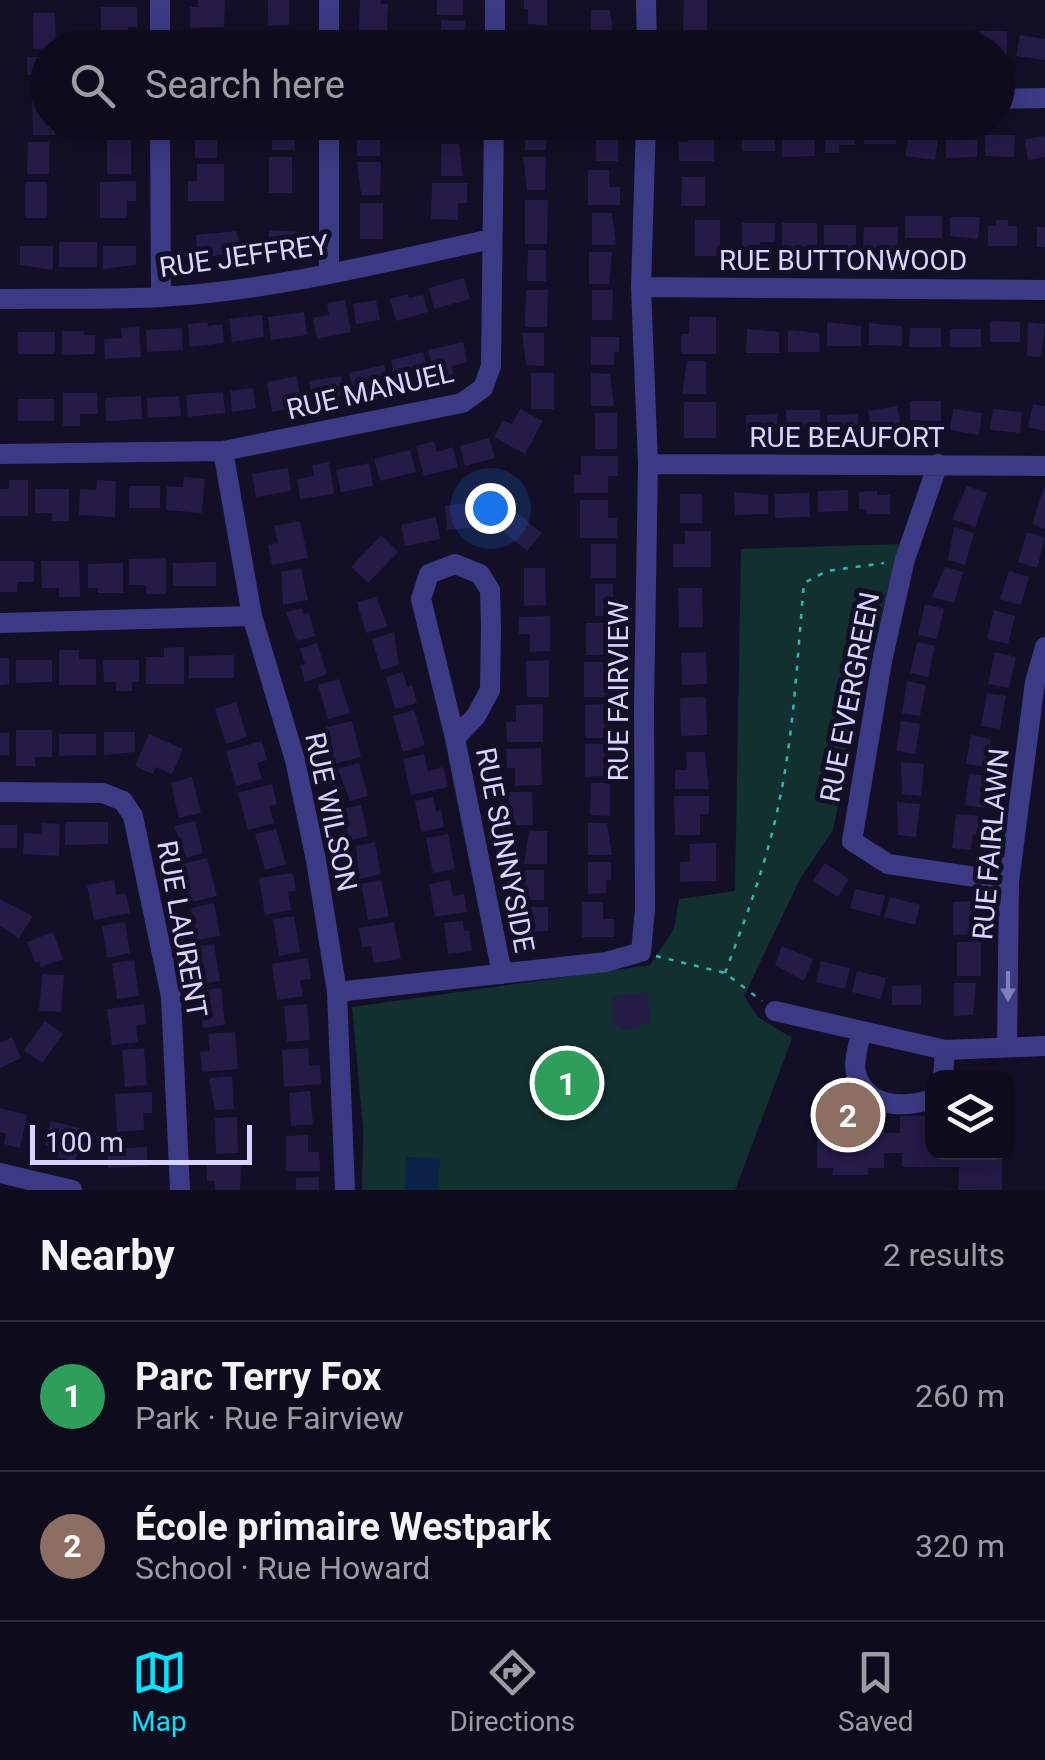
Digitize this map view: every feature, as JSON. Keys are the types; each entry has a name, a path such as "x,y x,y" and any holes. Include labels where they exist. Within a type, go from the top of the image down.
{"street":[{"path":"160,0 160,30"},
{"path":"329,0 329,30"},
{"path":"495,30 496,0"},
{"path":"646,0 647,30"},
{"path":"1015,99 1045,98"},
{"path":"160,140 161,297"},
{"path":"328,274 329,140"},
{"name":"RUE MANUEL","path":"0,454 223,451 462,403 482,388 491,366 494,140"},
{"name":"RUE FAIRVIEW","path":"641,952 645,909 648,464 641,287 645,140"},
{"name":"RUE JEFFREY","path":"0,298 161,297 328,274 492,238"},
{"name":"RUE BUTTONWOOD","path":"641,287 1045,290"},
{"name":"RUE WILSON","path":"223,451 252,616 295,760 316,860 336,992 345,1190"},
{"name":"RUE BEAUFORT","path":"648,464 1045,466"},
{"name":"RUE EVERGREEN","path":"938,464 905,559 882,661 852,841 888,864 1009,882"},
{"name":"RUE SUNNYSIDE","path":"455,738 476,716 490,690 490,590 480,574 455,564 429,574 421,599 455,738 502,974"},
{"path":"0,623 252,616"},
{"name":"RUE FAIRLAWN","path":"1007,1047 1009,882 1035,682 1045,647"},
{"name":"RUE LAURENT","path":"0,792 103,793 123,801 134,816 170,997 180,1190"},
{"path":"336,992 606,962 641,952"},
{"path":"775,1011 945,1050 1045,1046"},
{"path":"860,1032 855,1071 868,1095 886,1103 912,1105 925,1101"},
{"path":"944,1070 945,1050"},
{"path":"0,1172 72,1190"}],"path":[{"path":"726,973 751,905 777,812 789,744 804,583 826,571 905,559"},
{"path":"641,952 726,973 775,1011"}],"green space":[{"path":"899,544 833,830 801,877 744,996 758,1017 792,1038 735,1190 362,1190 363,1128 352,1007 650,965 674,929 679,899 735,891 741,549"}],"water":[{"path":"406,1157 440,1158 438,1190 405,1190"}],"building":[{"path":"198,0 225,0 224,27 190,28 190,7 198,7"},
{"path":"268,0 289,0 289,25 268,26"},
{"path":"360,0 388,4 387,30 359,30"},
{"path":"437,0 463,0 463,15 437,15"},
{"path":"524,0 547,0 547,25 528,24"},
{"path":"684,0 707,0 707,30 683,30"},
{"path":"101,7 137,7 137,27 101,30"},
{"path":"591,10 610,10 613,30 591,30"},
{"path":"33,13 55,13 55,30 33,30"},
{"path":"441,20 465,21 465,30 441,30"},
{"path":"1020,35 1045,39 1045,60 1016,56"},
{"path":"1045,136 1045,157 1028,160 1025,139"},
{"path":"107,140 131,140 131,174 107,174"},
{"path":"195,140 217,140 217,158 195,158"},
{"path":"272,140 295,140 295,150 272,150"},
{"path":"357,140 380,140 380,156 357,156"},
{"path":"525,140 546,140 546,150 525,150"},
{"path":"596,140 618,140 618,161 596,161"},
{"path":"714,140 714,161 679,161 679,142"},
{"path":"742,140 775,140 775,151 742,151"},
{"path":"782,140 815,140 815,156 782,157"},
{"path":"825,140 855,140 855,145 839,145 839,153 825,153"},
{"path":"864,140 896,140 896,144 864,144"},
{"path":"908,140 938,140 935,160 905,156"},
{"path":"946,140 977,140 977,157 946,158"},
{"path":"985,140 1015,140 1014,157 985,156"},
{"path":"28,142 49,142 49,174 27,174"},
{"path":"441,144 459,144 463,176 441,176"},
{"path":"269,157 292,157 292,193 269,193"},
{"path":"523,157 546,157 545,190 527,190"},
{"path":"357,162 381,162 380,195 361,195"},
{"path":"197,164 224,164 224,201 188,201 188,181 197,181"},
{"path":"588,170 609,170 609,187 620,187 620,205 588,205"},
{"path":"682,177 705,177 705,206 681,206"},
{"path":"136,181 136,201 127,201 127,218 100,218 100,182"},
{"path":"25,182 47,182 47,218 25,218"},
{"path":"432,183 467,183 467,203 458,203 458,220 431,219"},
{"path":"525,200 548,200 547,244 525,244"},
{"path":"360,203 383,203 383,239 360,239"},
{"path":"592,213 612,213 616,245 592,245"},
{"path":"905,216 942,216 942,238 905,238"},
{"path":"950,217 980,217 978,239 950,236"},
{"path":"695,220 720,220 720,256 695,256"},
{"path":"996,220 1008,220 1008,226 1017,226 1017,246 988,246 988,226 996,226"},
{"path":"742,223 775,223 775,242 742,247"},
{"path":"782,223 817,223 817,248 782,248"},
{"path":"824,225 856,225 856,249 824,246"},
{"path":"864,227 898,227 897,251 863,251"},
{"path":"1037,227 1045,227 1045,247 1037,247"},
{"path":"269,230 301,232 300,252 268,250"},
{"path":"237,231 240,253 198,258 196,235"},
{"path":"59,242 97,242 97,267 59,267"},
{"path":"20,246 53,246 53,270 20,265"},
{"path":"103,246 136,246 136,265 103,269"},
{"path":"528,250 546,250 546,281 527,281"},
{"path":"589,252 612,252 609,284 589,284"},
{"path":"464,278 470,299 434,309 429,288"},
{"path":"526,290 548,290 547,327 525,327"},
{"path":"592,290 613,290 612,320 592,320"},
{"path":"408,294 409,298 423,295 428,312 396,321 390,299"},
{"path":"345,300 351,332 317,339 313,318 329,315 327,303"},
{"path":"376,300 380,320 356,324 353,304"},
{"path":"304,312 307,335 271,340 268,317"},
{"path":"262,315 264,337 232,342 229,319"},
{"path":"689,317 716,317 716,354 681,354 681,334 689,334"},
{"path":"990,321 1020,322 1020,342 990,342"},
{"path":"207,322 208,326 222,324 224,343 190,347 188,324"},
{"path":"827,322 861,326 861,346 827,346"},
{"path":"1028,322 1045,324 1041,357 1027,356"},
{"path":"869,323 902,326 902,346 869,345"},
{"path":"139,327 141,357 105,359 104,339 122,338 121,328"},
{"path":"182,328 183,350 147,352 146,330"},
{"path":"910,328 941,328 941,347 909,347"},
{"path":"747,329 779,332 779,353 746,353"},
{"path":"950,329 981,329 981,347 950,347"},
{"path":"788,330 819,333 820,352 788,352"},
{"path":"62,331 95,335 95,354 62,355"},
{"path":"18,332 55,332 55,354 18,354"},
{"path":"522,333 544,333 544,366 526,365"},
{"path":"591,337 619,337 614,365 591,365"},
{"path":"463,342 467,362 452,366 454,376 436,380 428,350"},
{"path":"423,352 429,374 395,379 391,360"},
{"path":"687,361 706,361 706,394 682,394"},
{"path":"384,365 389,387 353,394 349,373"},
{"path":"531,373 554,373 554,409 531,409"},
{"path":"591,373 610,374 614,406 591,406"},
{"path":"297,376 300,397 287,399 288,409 272,412 267,382"},
{"path":"341,376 344,395 313,406 309,381"},
{"path":"253,388 256,408 232,412 230,391"},
{"path":"223,392 225,413 188,417 186,395"},
{"path":"63,393 97,393 98,414 80,414 80,426 63,426"},
{"path":"141,396 142,419 106,421 105,398"},
{"path":"179,396 181,416 148,418 147,398"},
{"path":"18,399 54,399 54,421 18,421"},
{"path":"910,401 941,401 941,421 910,420"},
{"path":"684,402 716,402 716,438 684,438"},
{"path":"1033,404 1045,406 1045,431 1028,427"},
{"path":"897,406 901,425 872,431 868,411"},
{"path":"520,409 543,421 525,454 494,437 503,420 512,424"},
{"path":"953,409 982,413 979,435 950,430"},
{"path":"993,409 1022,412 1020,433 990,430"},
{"path":"786,410 820,410 820,432 787,429"},
{"path":"595,413 617,413 617,449 595,449"},
{"path":"777,414 777,434 746,435 746,415"},
{"path":"858,414 859,434 828,434 827,415"},
{"path":"489,438 495,458 465,466 460,446"},
{"path":"434,441 437,452 453,447 458,467 424,476 416,446"},
{"path":"410,450 416,472 380,481 374,459"},
{"path":"581,456 618,456 618,476 608,476 608,493 574,493 574,475 581,475"},
{"path":"329,462 334,494 300,499 297,479 314,476 312,465"},
{"path":"369,463 373,486 341,492 336,470"},
{"path":"288,468 291,491 256,497 252,474"},
{"path":"184,477 205,479 202,513 166,510 167,486 183,487"},
{"path":"9,480 28,480 28,516 0,516 0,489 9,489"},
{"path":"97,480 116,481 115,517 79,515 80,489 96,490"},
{"path":"129,486 160,486 160,508 129,508"},
{"path":"967,486 987,493 975,527 952,519"},
{"path":"1045,488 1045,529 1032,524"},
{"path":"35,489 69,489 69,521 52,521 52,513 35,513"},
{"path":"848,490 848,511 818,512 818,491"},
{"path":"877,491 877,495 890,495 890,514 867,514 866,509 859,509 859,492"},
{"path":"734,492 768,495 768,514 735,515"},
{"path":"809,493 810,517 775,518 775,494"},
{"path":"680,494 702,494 702,523 680,523"},
{"path":"580,500 608,500 608,518 617,518 617,538 580,538"},
{"path":"475,503 476,527 447,530 445,505"},
{"path":"505,503 542,533 527,551 490,521"},
{"path":"436,517 440,539 405,546 401,525"},
{"path":"300,521 308,558 272,565 268,545 278,543 274,526"},
{"path":"954,527 974,533 965,565 948,560"},
{"path":"685,531 711,531 711,567 673,567 673,544 685,544"},
{"path":"1027,532 1045,538 1037,568 1018,562"},
{"path":"381,535 398,552 368,583 351,567"},
{"path":"591,544 616,544 616,578 591,578"},
{"path":"166,558 166,594 146,594 146,585 129,585 129,559"},
{"path":"0,561 34,561 34,582 17,582 17,592 0,592"},
{"path":"41,561 79,561 80,597 59,597 59,588 42,588"},
{"path":"216,562 216,586 173,586 173,563"},
{"path":"123,563 123,593 98,593 98,588 88,588 88,564"},
{"path":"945,567 963,572 954,603 932,597"},
{"path":"301,568 308,600 283,605 281,572"},
{"path":"524,568 545,568 546,605 524,606"},
{"path":"1009,571 1029,577 1021,605 1000,599"},
{"path":"595,584 613,584 613,616 595,616"},
{"path":"678,588 702,588 703,627 679,627"},
{"path":"376,597 388,626 366,633 357,602"},
{"path":"925,604 944,609 937,639 918,635"},
{"path":"302,608 303,614 309,613 315,636 297,641 286,612"},
{"path":"994,610 1015,616 1008,644 987,639"},
{"path":"550,616 550,651 530,652 530,634 519,634 519,617"},
{"path":"586,623 610,623 605,655 586,655"},
{"path":"394,632 399,665 381,670 372,639"},
{"path":"917,642 935,646 928,677 910,673"},
{"path":"317,643 327,674 305,682 300,649"},
{"path":"184,647 184,684 146,684 146,657 164,657 164,648"},
{"path":"59,650 79,650 79,659 96,659 96,685 59,685"},
{"path":"706,652 707,684 682,685 681,653"},
{"path":"995,652 1016,657 1009,688 988,684"},
{"path":"234,655 234,678 189,678 189,656"},
{"path":"0,658 9,658 9,684 0,685"},
{"path":"16,660 52,660 52,682 16,683"},
{"path":"103,660 139,660 139,682 132,682 132,691 116,691 116,682 104,682"},
{"path":"549,660 549,697 527,697 526,661"},
{"path":"584,662 605,662 605,679 617,679 617,697 584,697"},
{"path":"403,672 417,703 395,709 386,677"},
{"path":"339,679 350,713 328,719 318,685"},
{"path":"907,681 926,685 920,716 902,713"},
{"path":"987,693 1006,696 1000,729 981,726"},
{"path":"706,697 707,735 681,736 680,698"},
{"path":"236,702 247,737 226,744 215,709"},
{"path":"543,704 543,742 507,742 506,722 516,722 516,705"},
{"path":"604,704 608,738 585,738 585,705"},
{"path":"414,710 425,745 403,752 393,716"},
{"path":"352,721 361,757 326,766 321,747 330,745 326,727"},
{"path":"901,721 920,724 915,754 896,751"},
{"path":"16,730 52,730 52,757 35,757 35,766 16,766"},
{"path":"104,732 135,732 135,752 104,755"},
{"path":"0,733 9,733 9,755 0,755"},
{"path":"59,734 96,734 96,755 59,756"},
{"path":"149,734 183,749 172,774 156,767 153,774 135,766"},
{"path":"971,735 991,739 987,767 966,764"},
{"path":"262,741 267,760 257,763 262,779 236,786 226,751"},
{"path":"585,744 607,744 603,776 585,777"},
{"path":"541,748 542,785 515,786 515,768 507,768 506,749"},
{"path":"686,752 705,752 709,789 675,789 675,770 687,770"},
{"path":"424,754 428,771 443,767 448,787 411,795 403,759"},
{"path":"901,762 924,764 921,796 902,794"},
{"path":"359,763 368,796 350,801 338,769"},
{"path":"969,774 990,776 986,808 965,805"},
{"path":"192,777 201,813 179,818 171,783"},
{"path":"591,783 610,783 610,816 590,815"},
{"path":"272,784 277,804 269,806 274,823 248,830 238,793"},
{"path":"509,792 532,792 533,825 509,825"},
{"path":"674,796 709,796 709,814 700,814 700,835 675,835"},
{"path":"433,797 436,811 441,810 444,827 421,832 415,801"},
{"path":"897,802 920,804 916,837 898,835"},
{"path":"361,805 368,836 349,841 342,809"},
{"path":"956,814 979,816 971,850 952,848"},
{"path":"195,821 203,853 186,858 174,826"},
{"path":"65,822 108,822 108,844 65,845"},
{"path":"42,823 60,824 59,856 23,854 24,833 41,834"},
{"path":"588,823 607,823 612,855 588,855"},
{"path":"0,825 17,825 17,848 0,848"},
{"path":"276,829 286,864 265,870 255,834"},
{"path":"529,831 547,831 547,864 524,864"},
{"path":"448,834 455,869 433,873 426,838"},
{"path":"375,842 381,874 359,879 356,846"},
{"path":"716,843 716,881 680,882 680,862 690,861 690,844"},
{"path":"207,858 217,896 183,904 178,884 186,882 182,864"},
{"path":"588,862 611,862 606,893 588,894"},
{"path":"825,863 849,879 838,897 813,881"},
{"path":"523,870 544,870 544,900 523,900"},
{"path":"293,873 296,891 288,892 291,910 265,915 259,878"},
{"path":"114,880 116,895 126,893 130,913 94,920 87,885"},
{"path":"381,880 389,916 368,920 361,884"},
{"path":"450,880 453,896 464,894 467,912 435,917 429,884"},
{"path":"855,889 885,896 880,916 850,908"},
{"path":"890,897 920,905 915,925 884,917"},
{"path":"0,899 33,916 19,938 0,926"},
{"path":"976,901 976,934 953,935 953,902"},
{"path":"582,902 603,902 603,919 614,919 614,937 582,937"},
{"path":"214,903 220,936 197,940 191,908"},
{"path":"528,907 548,907 548,931 528,932"},
{"path":"294,916 300,952 279,956 273,919"},
{"path":"463,921 464,931 469,930 472,951 448,954 444,923"},
{"path":"125,922 130,953 107,958 102,926"},
{"path":"394,922 401,959 374,963 371,946 362,947 359,928"},
{"path":"53,932 63,959 41,967 27,942"},
{"path":"957,942 981,942 981,976 957,976"},
{"path":"214,944 220,981 198,984 192,947"},
{"path":"782,946 813,959 804,981 775,965"},
{"path":"308,958 311,979 300,980 303,996 277,1000 272,964"},
{"path":"134,960 139,996 117,999 112,963"},
{"path":"821,961 850,968 845,989 816,982"},
{"path":"857,971 886,978 881,999 852,992"},
{"path":"42,974 64,975 61,1012 39,1011"},
{"path":"954,983 976,983 973,1015 954,1016"},
{"path":"921,985 921,1005 892,1005 892,986"},
{"path":"221,988 225,1025 203,1028 199,991"},
{"path":"647,993 650,1023 620,1030 614,1026 611,996"},
{"path":"144,1004 146,1024 136,1025 138,1042 112,1045 107,1009"},
{"path":"307,1004 310,1040 287,1042 284,1006"},
{"path":"45,1021 63,1034 42,1063 24,1050"},
{"path":"235,1032 238,1069 202,1072 200,1052 210,1051 208,1034"},
{"path":"12,1037 21,1058 0,1068 0,1043"},
{"path":"144,1048 147,1085 125,1087 122,1050"},
{"path":"308,1048 309,1066 320,1065 321,1084 284,1087 282,1050"},
{"path":"232,1076 234,1109 215,1110 209,1078"},
{"path":"310,1091 313,1124 291,1126 289,1093"},
{"path":"152,1092 152,1113 143,1113 144,1130 117,1132 115,1094"},
{"path":"0,1108 27,1115 20,1148 4,1144 6,1134 0,1132"},
{"path":"900,1116 925,1116 925,1160 1002,1160 1002,1190 958,1190 959,1167 902,1167 902,1153 884,1153 884,1168 868,1168 868,1175 832,1175 833,1168 817,1168 817,1120 884,1120 884,1133 900,1133"},
{"path":"237,1117 238,1153 216,1154 215,1118"},
{"path":"51,1121 83,1129 75,1162 57,1157 59,1148 45,1145"},
{"path":"308,1135 308,1152 319,1152 320,1171 286,1171 286,1136"},
{"path":"147,1147 147,1166 108,1168 107,1149"},
{"path":"207,1160 241,1161 240,1190 215,1190 215,1181 207,1181"},
{"path":"319,1177 319,1190 296,1190 296,1178"}],"place":[{"name":"Parc Terry Fox","path":"567,1083"},
{"name":"École primaire Westpark","path":"848,1115"}]}
